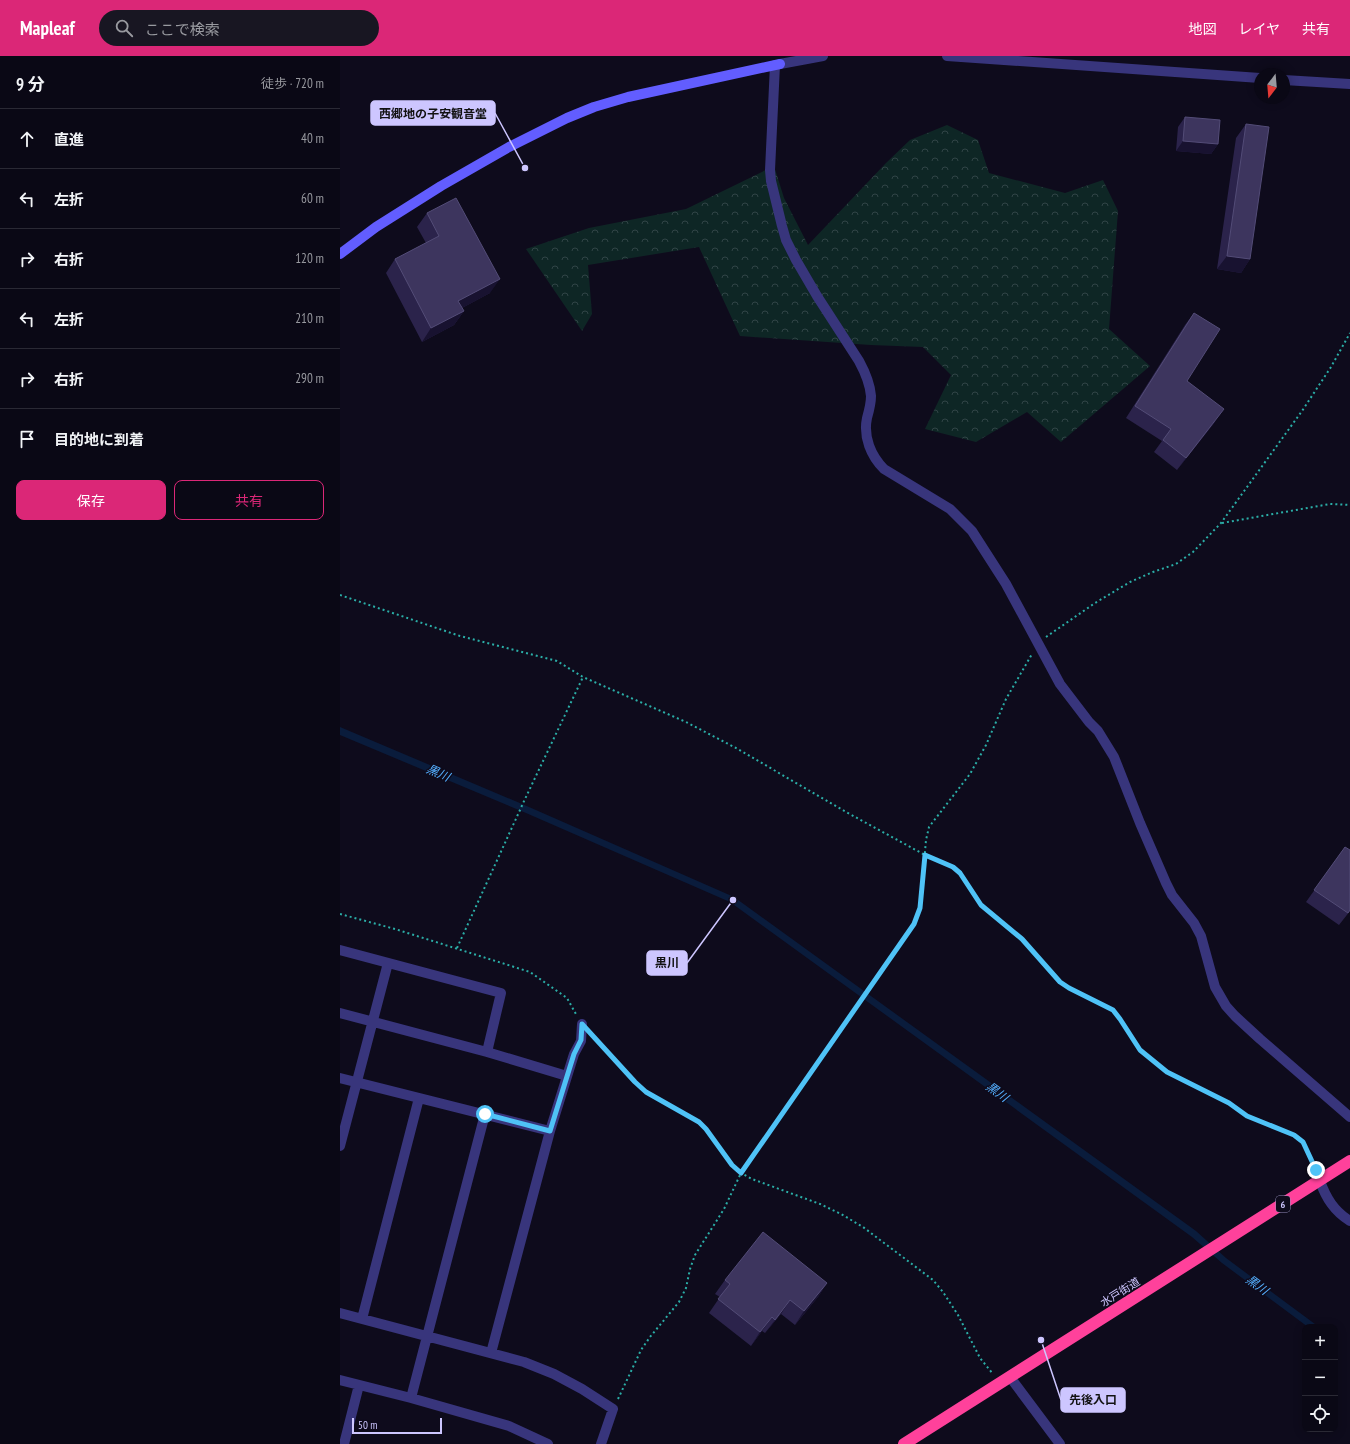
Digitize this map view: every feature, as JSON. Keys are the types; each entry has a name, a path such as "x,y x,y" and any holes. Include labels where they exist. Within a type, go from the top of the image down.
{"highway":[{"name":"水戸街道","path":"904,1444 1350,1161"}],"street":[{"path":"340,254 376,227 441,186 509,147 594,107 628,97 780,62 823,56"},
{"path":"947,56 1254,78"},
{"path":"780,62 770,170 773,188 786,240 817,296 865,372 871,398 866,428 869,448 884,469 950,509 972,531 1006,584 1060,684 1089,722 1098,731 1114,757 1166,883 1172,895 1194,923 1201,936 1215,987 1226,1006 1260,1039 1350,1117"},
{"path":"1290,80 1350,84"},
{"path":"340,950 501,994 487,1052"},
{"path":"340,1143 388,963"},
{"path":"340,1013 487,1052 567,1076"},
{"path":"491,1353 550,1131 574,1054 581,1040 582,1024"},
{"path":"340,1078 550,1131"},
{"path":"362,1319 419,1098"},
{"path":"411,1398 485,1114"},
{"path":"1320,1181 1330,1203 1350,1221"},
{"path":"340,1313 524,1362 554,1374 614,1409 602,1444"},
{"path":"340,1380 411,1398 509,1426 548,1444"},
{"path":"1005,1380 1060,1444"},
{"path":"344,1444 359,1385"}],"path":[{"path":"614,1409 623,1385 641,1350 679,1302 686,1288 695,1255 724,1210 741,1173 914,924 920,908 926,840 930,827 970,774 986,745 1006,699 1039,643 1095,603 1130,582 1176,564 1193,552 1221,523 1302,411 1331,367 1350,333"},
{"path":"1221,523 1330,504 1350,504"},
{"path":"340,595 460,636 536,655 557,662 583,677 686,722 736,748 846,812 925,855 953,867 960,873 981,905 1022,939 1060,982 1113,1010 1140,1050 1167,1072 1229,1103 1247,1116 1294,1135 1303,1142 1320,1181"},
{"path":"457,948 583,677"},
{"path":"340,914 396,928 530,972 566,998 582,1024 646,1092 699,1122 706,1129 732,1165 741,1173 752,1179 820,1204 841,1214 863,1227 917,1267 943,1292 958,1315 980,1358 1005,1380"}],"green space":[{"path":"947,125 978,140 989,173 1065,193 1103,180 1118,211 1109,329 1150,366 1061,442 1027,412 976,442 925,429 951,375 923,347 740,336 699,247 588,265 592,314 582,331 526,249 589,228 686,209 774,166 784,198 808,245 910,140"}],"water":[{"path":"340,727 529,807 734,897 1196,1231 1226,1258 1315,1324 1304,1324 1222,1263 1192,1237 730,902 526,813 340,735"}],"building":[{"path":"1185,117 1220,120 1218,144 1183,141"},
{"path":"1246,124 1269,127 1250,259 1227,256"},
{"path":"456,198 500,279 458,301 464,311 431,328 395,259 439,236 427,213"},
{"path":"1194,313 1220,329 1187,381 1224,409 1186,458 1163,440 1171,429 1135,406"},
{"path":"1345,847 1350,850 1350,910 1348,913 1314,890"},
{"path":"763,1232 827,1283 804,1311 790,1300 775,1320 772,1317 760,1332 718,1299 730,1284 725,1280"}],"place":[{"name":"西郷地の子安観音堂","path":"525,168"},
{"name":"黒川","path":"733,900"},
{"name":"先後入口","path":"1041,1340"}],"route":[{"path":"485,1114 550,1131 574,1054 581,1040 582,1024 646,1092 699,1122 706,1129 732,1165 741,1173 914,924 920,908 925,855 953,867 960,873 981,905 1022,939 1060,982 1099,1004 1113,1010 1140,1050 1167,1072 1229,1103 1247,1116 1294,1135 1303,1142 1316,1170"}]}
